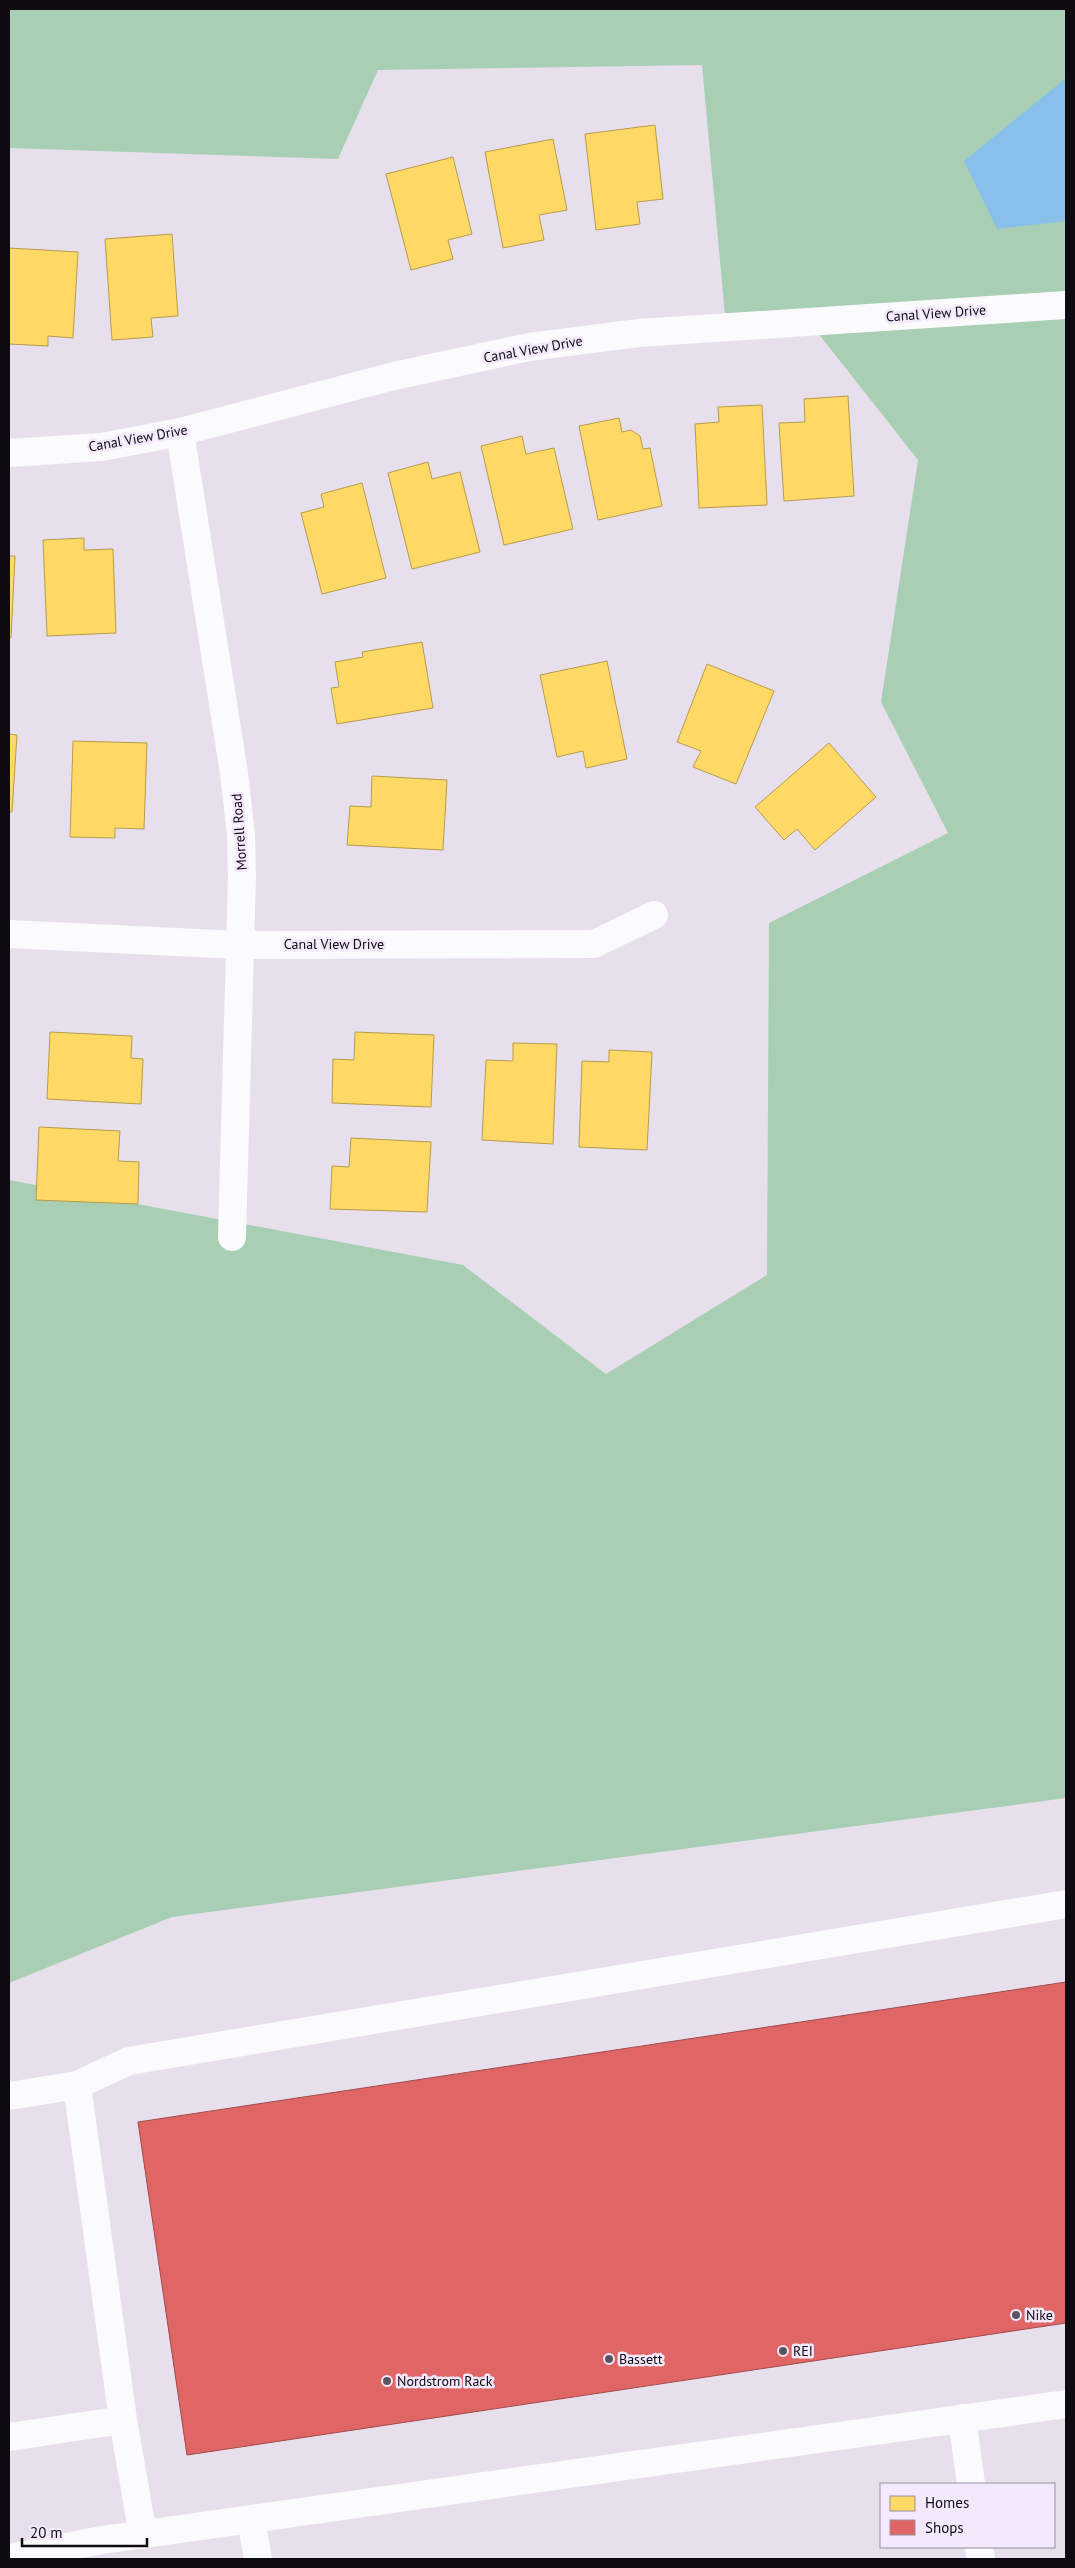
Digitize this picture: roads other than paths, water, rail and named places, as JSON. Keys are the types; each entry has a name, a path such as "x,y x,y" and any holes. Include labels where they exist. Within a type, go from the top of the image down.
{"street":[{"name":"Canal View Drive","path":"9,453 102,447 180,432 394,376 529,347 639,332 1066,305"},
{"name":"Morrell Road","path":"180,432 234,773 241,835 242,877 232,1237"},
{"name":"Canal View Drive","path":"9,934 239,945 594,944 654,915"},
{"path":"9,2096 77,2085 130,2061 1066,1904"},
{"path":"77,2085 123,2420 143,2535"},
{"path":"9,2558 51,2548 1066,2404"},
{"path":"962,2418 971,2483"},
{"path":"9,2437 123,2420"},
{"path":"251,2520 258,2559"}],"water":[{"path":"1066,78 1066,221 997,229 964,161"}],"place":[{"name":"Nike","path":"1016,2315"},
{"name":"REI","path":"783,2351"},
{"name":"Bassett","path":"609,2359"},
{"name":"Nordstrom Rack","path":"387,2381"}]}
